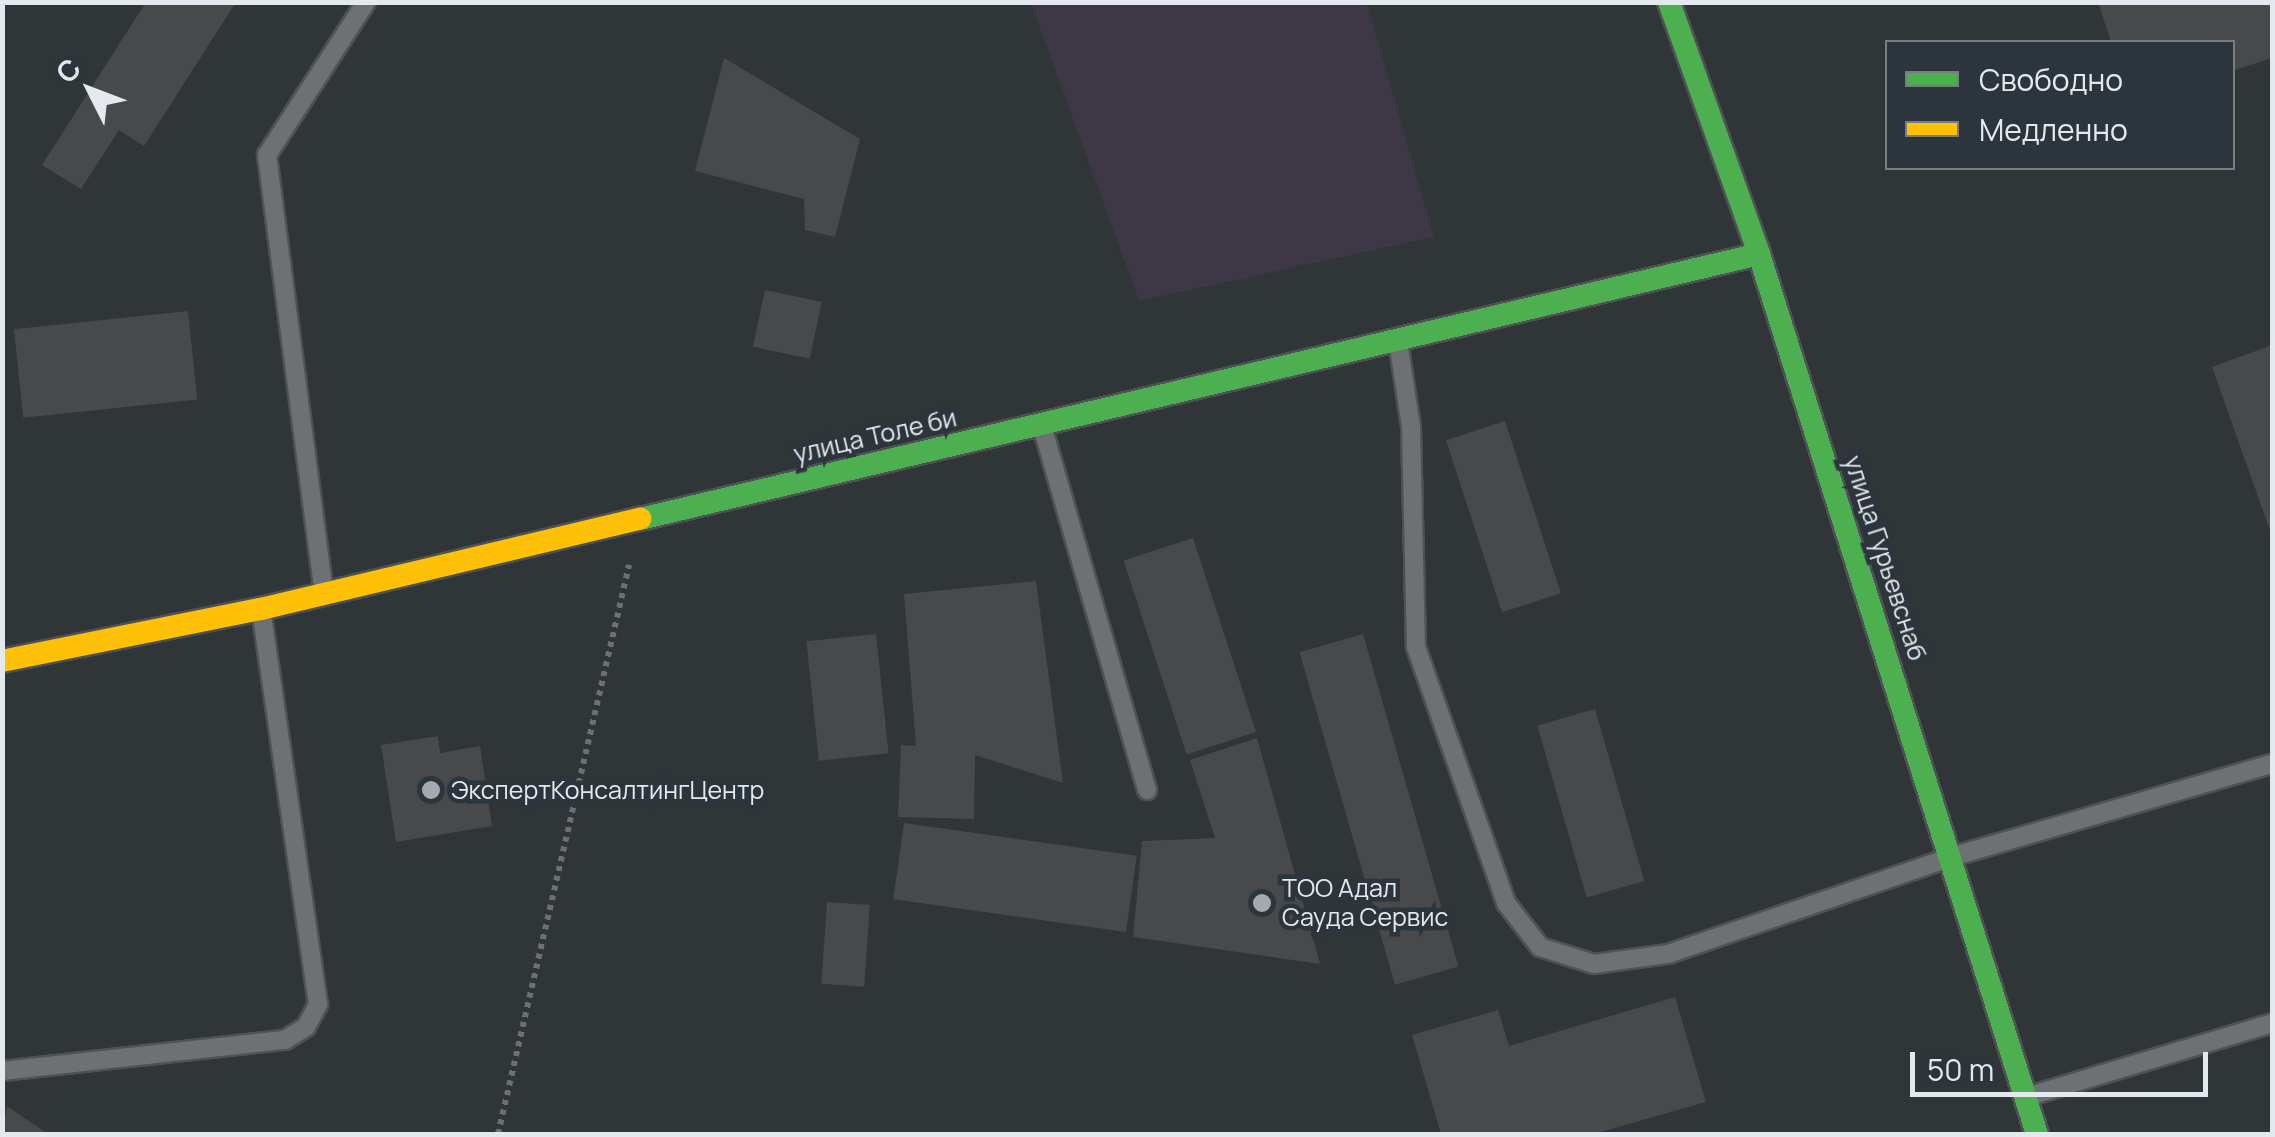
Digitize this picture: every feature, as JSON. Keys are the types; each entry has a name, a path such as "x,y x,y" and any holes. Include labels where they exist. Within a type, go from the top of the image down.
{"street":[{"name":"улица Гурьевснаб","path":"1669,2 1759,254 2037,1134"},
{"name":"улица Толе би","path":"2,661 261,609 1759,254"}],"lane":[{"path":"324,594 267,155 366,2"},
{"path":"1398,340 1410,427 1416,647 1506,903 1540,948 1594,964 1668,954 1951,858 2272,764"},
{"path":"1041,424 1147,790"},
{"path":"2,1072 285,1040 306,1027 318,1004 261,609"},
{"path":"2026,1098 2272,1022"}],"path":[{"path":"498,1134 639,520"}],"shaded area":[{"path":"1031,3 1367,3 1434,237 1139,301"}],"building":[{"path":"146,2 236,2 144,146 119,130 81,189 42,165"},
{"path":"2098,2 2272,2 2272,58 2235,70 2235,40 2110,40"},
{"path":"724,58 860,139 835,237 805,230 804,199 695,171"},
{"path":"765,290 822,302 810,359 753,347"},
{"path":"188,311 197,400 23,418 14,329"},
{"path":"2272,345 2272,536 2212,367"},
{"path":"1505,421 1561,593 1502,612 1446,440"},
{"path":"1193,538 1256,732 1187,755 1124,561"},
{"path":"1036,581 1063,783 975,755 974,819 898,817 901,745 916,746 904,594"},
{"path":"876,634 889,753 819,761 806,641"},
{"path":"1363,634 1458,967 1395,985 1300,652"},
{"path":"1595,709 1644,881 1587,898 1537,726"},
{"path":"438,736 440,753 480,746 492,826 396,842 381,745"},
{"path":"1257,738 1320,964 1133,937 1142,841 1215,838 1190,760"},
{"path":"904,823 1137,856 1126,932 893,899"},
{"path":"827,902 870,905 864,987 821,984"},
{"path":"1675,997 1706,1102 1594,1134 1441,1134 1412,1035 1498,1010 1509,1046"},
{"path":"7,1106 48,1134 2,1134"}],"traffic: fast":[{"path":"1669,2 1759,254 2037,1134"},
{"path":"640,519 1759,254"}],"traffic: slow":[{"path":"2,661 261,609 640,519"}],"place":[{"name":"ЭкспертКонсалтингЦентр","path":"431,790"},
{"name":"ТОО Адал Сауда Сервис","path":"1262,903"}]}
